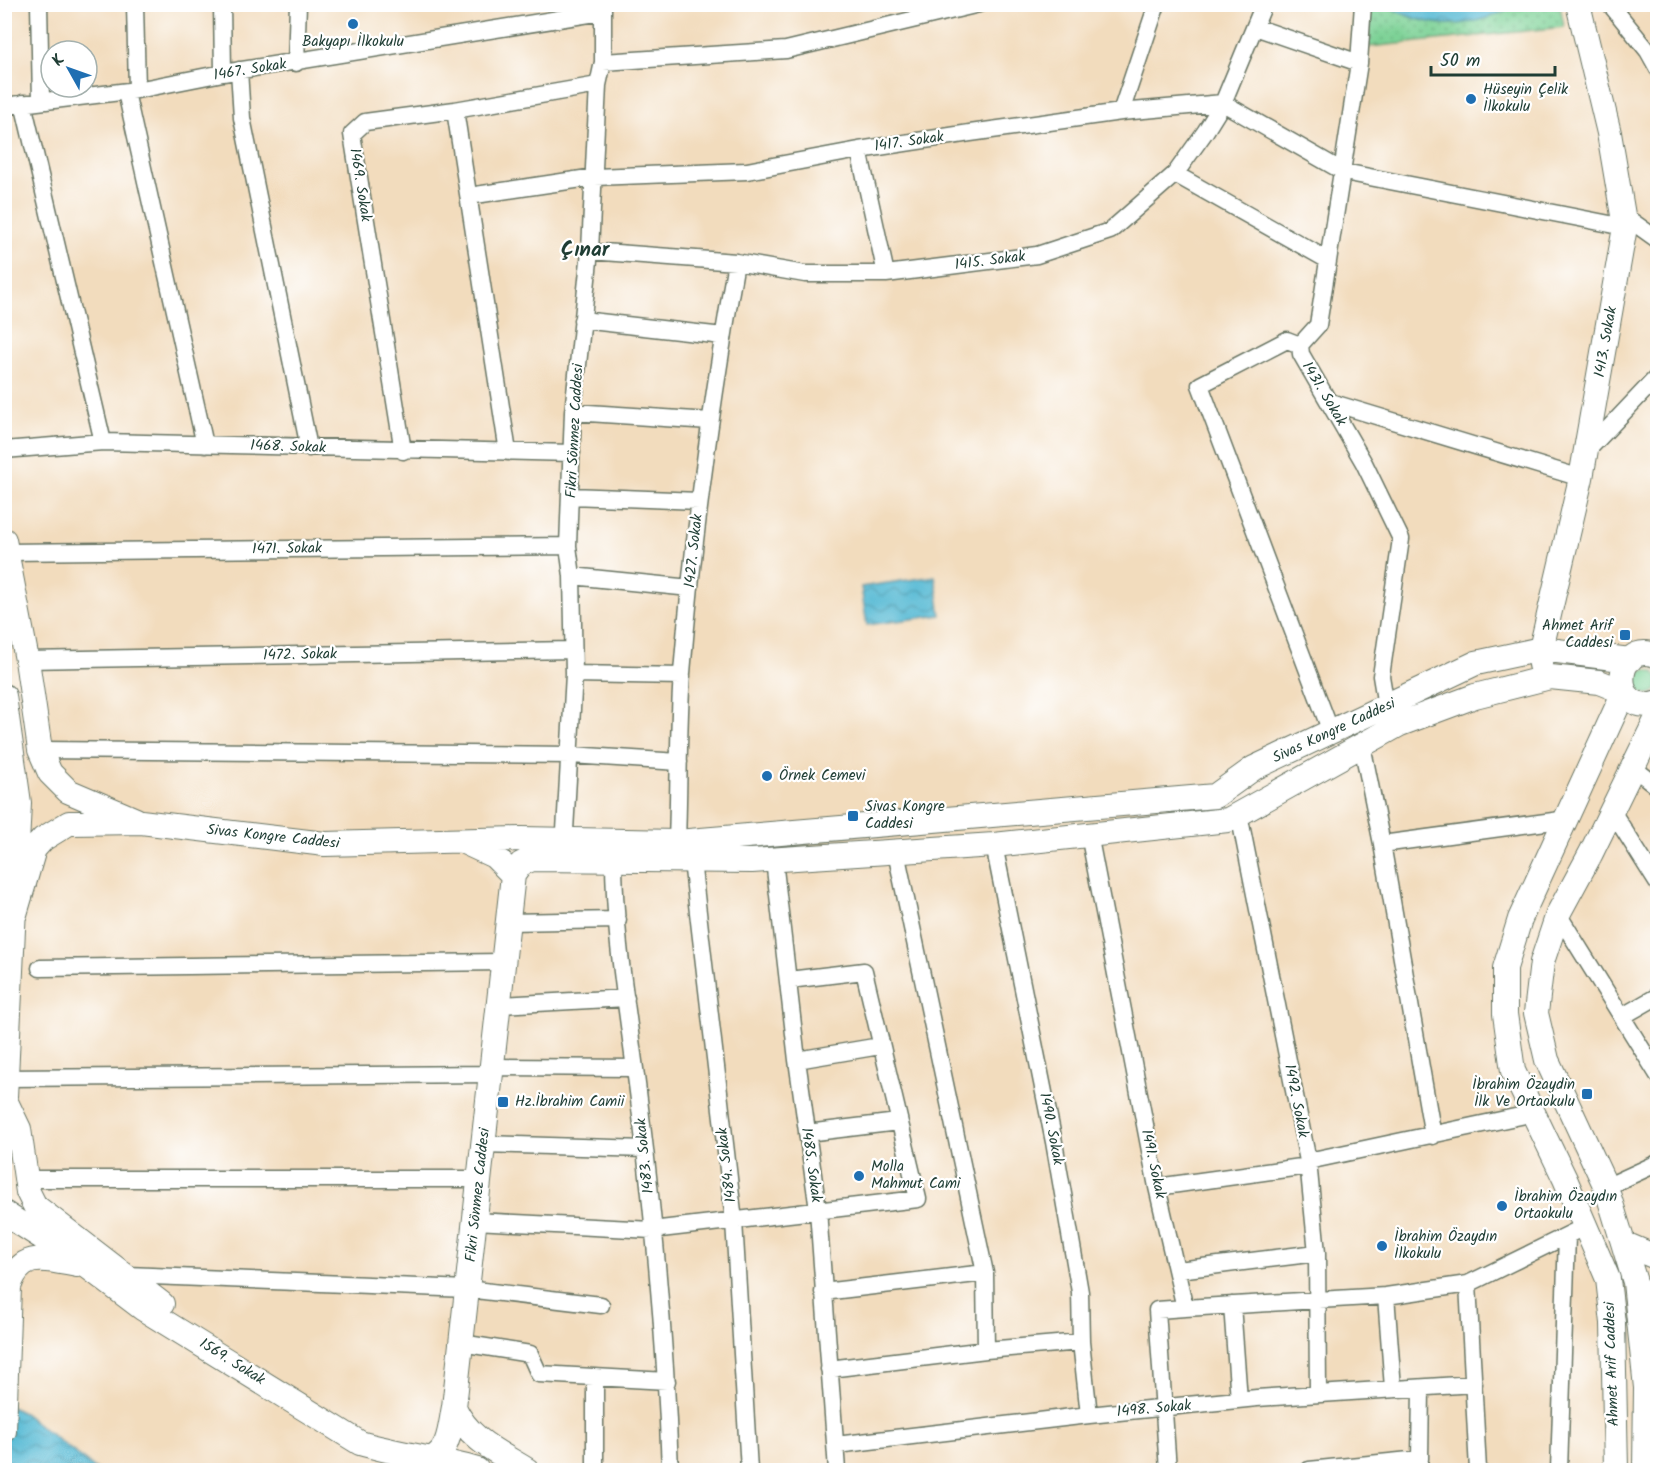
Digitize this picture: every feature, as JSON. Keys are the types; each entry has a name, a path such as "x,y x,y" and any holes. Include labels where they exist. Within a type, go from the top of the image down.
{"main road":[{"name":"1413. Sokak","path":"1540,680 1541,649 1581,478 1603,363 1624,221 1609,133 1578,4"},
{"name":"Sivas Kongre Caddesi","path":"6,546 27,660 40,750 50,773 68,792 141,822"},
{"name":"Sivas Kongre Caddesi","path":"685,852 1215,796 1254,768 1476,663 1541,649 1630,660"},
{"path":"1630,660 1644,653 1658,656"},
{"name":"Ahmet Arif Caddesi","path":"1616,1470 1613,1323 1608,1279 1576,1231 1534,1113 1513,1071 1505,1014 1505,968 1520,919 1568,819 1624,692 1621,675 1630,660"},
{"name":"Sivas Kongre Caddesi","path":"15,914 34,849 43,839 69,823 141,822 326,844 464,841 564,849 685,852 774,860 994,845 1228,820 1400,724 1475,696 1550,677 1599,682 1624,692"},
{"path":"1624,692 1638,703 1646,705 1658,702"},
{"path":"4,696 9,752 19,804 5,1094 23,1144 28,1192 35,1206 127,1275 172,1312 204,1344"},
{"name":"Ahmet Arif Caddesi","path":"1645,1470 1652,1390 1635,1282 1606,1187 1547,1060 1536,1013 1542,962 1558,914 1658,716"},
{"path":"464,841 494,856 513,875"},
{"name":"Sivas Kongre Caddesi","path":"513,875 521,864 564,849"},
{"name":"Fikri Sönmez Caddesi","path":"430,1459 439,1456 446,1445 454,1407 513,875"},
{"name":"1569. Sokak","path":"4,1213 88,1268 142,1308 204,1344 360,1443 398,1455 430,1459 477,1470"},
{"path":"1625,1244 1658,1258"},
{"path":"4,1431 9,1287 13,1272 25,1262 39,1258 88,1268"},
{"path":"454,1407 461,1423 470,1433 526,1470"}],"street":[{"path":"39,4 42,101"},
{"path":"135,4 131,91 205,445"},
{"path":"222,4 231,72 309,448"},
{"path":"296,63 298,4"},
{"path":"603,62 786,50 979,4"},
{"path":"1121,112 1157,4"},
{"name":"1415. Sokak","path":"590,251 736,262 805,274 886,274 1037,255 1110,231 1175,174 1223,103 1264,4"},
{"name":"1431. Sokak","path":"1362,4 1359,63 1344,172 1326,259 1318,325 1300,345 1301,354 1364,463 1401,539 1381,676 1386,706"},
{"path":"1610,4 1648,51 1658,69"},
{"name":"1467. Sokak","path":"4,106 131,91 602,8"},
{"name":"Fikri Sönmez Caddesi","path":"564,849 574,674 572,576 568,546 573,412 590,251 598,85 603,62 602,8"},
{"path":"1255,27 1359,63"},
{"name":"1469. Sokak","path":"403,450 352,134 365,123 598,85"},
{"path":"23,103 103,442"},
{"path":"1223,103 1344,172 1624,221 1658,240"},
{"name":"1417. Sokak","path":"469,196 595,177 747,171 859,150 1121,112 1223,103"},
{"path":"455,110 508,452"},
{"path":"859,150 886,274"},
{"path":"1175,174 1326,259"},
{"name":"1427. Sokak","path":"685,852 679,762 682,676 699,501 736,262"},
{"path":"582,320 723,336"},
{"path":"1300,345 1287,340 1200,385 1331,732"},
{"path":"1585,452 1657,376"},
{"path":"1330,402 1581,478"},
{"path":"573,412 710,421"},
{"name":"1468. Sokak","path":"4,450 103,442 572,453"},
{"path":"571,496 699,501"},
{"name":"1471. Sokak","path":"6,546 568,546"},
{"path":"572,576 690,588"},
{"name":"1472. Sokak","path":"27,660 573,650"},
{"path":"574,674 682,676"},
{"path":"1362,745 1382,844 1433,1136"},
{"path":"40,750 571,755 679,762"},
{"path":"1631,766 1658,787"},
{"path":"1612,811 1658,884"},
{"name":"1492. Sokak","path":"1239,814 1308,1164 1317,1253 1318,1393"},
{"path":"1382,844 1568,819"},
{"name":"1491. Sokak","path":"1089,834 1157,1187 1185,1308"},
{"name":"1490. Sokak","path":"994,845 1054,1142 1080,1292 1081,1342 1089,1415"},
{"name":"1483. Sokak","path":"614,850 618,920 645,1149 667,1381 670,1470"},
{"name":"1484. Sokak","path":"685,852 734,1221 749,1470"},
{"path":"896,852 985,1273 986,1350"},
{"name":"1485. Sokak","path":"774,860 797,1060 818,1210 837,1470"},
{"path":"1558,914 1658,1075"},
{"path":"508,922 618,920"},
{"path":"40,968 503,962"},
{"path":"475,1221 652,1230 918,1199 864,971 789,980"},
{"path":"1623,1016 1658,996"},
{"path":"499,1005 626,998"},
{"path":"797,1060 880,1046"},
{"path":"5,1094 491,1071 635,1068"},
{"path":"1157,1187 1308,1164 1534,1113"},
{"path":"807,1133 898,1122"},
{"path":"483,1144 645,1149"},
{"path":"1606,1187 1658,1163"},
{"path":"25,1179 479,1179"},
{"path":"1168,1470 1157,1310 1386,1296 1468,1284 1576,1231"},
{"path":"1559,1470 1576,1231"},
{"path":"1178,1270 1317,1253"},
{"path":"823,1292 985,1273"},
{"path":"127,1275 467,1289 601,1305"},
{"path":"1468,1284 1478,1470"},
{"path":"1386,1296 1394,1388"},
{"path":"1232,1305 1239,1400"},
{"path":"829,1369 986,1350 1081,1342"},
{"path":"461,1343 530,1354 539,1374 667,1381"},
{"path":"595,1377 595,1470"},
{"name":"1498. Sokak","path":"836,1445 1239,1400 1474,1384"},
{"path":"1309,1470 1420,1459 1421,1388"}],"green space":[{"path":"1370,5 1560,5 1564,27 1369,47"},
{"path":"1647,670 1652,671 1658,677 1658,687 1652,693 1647,694 1642,693 1636,687 1635,682 1636,677 1642,671"}],"water":[{"path":"1386,5 1512,5 1504,11 1474,22 1448,24 1423,21"},
{"path":"935,576 941,615 867,625 861,587"},
{"path":"5,1404 23,1413 97,1470 15,1470 5,1466"}],"place":[{"name":"Bakyapı İlkokulu","path":"353,24"},
{"name":"Hüseyin Çelik İlkokulu","path":"1471,99"},
{"name":"Ahmet Arif Caddesi","path":"1625,635"},
{"name":"Örnek Cemevi","path":"767,776"},
{"name":"Sivas Kongre Caddesi","path":"853,816"},
{"name":"İbrahim Özaydin İlk Ve Ortaokulu","path":"1587,1094"},
{"name":"Hz.İbrahim Camii","path":"503,1102"},
{"name":"Molla Mahmut Cami","path":"859,1176"},
{"name":"İbrahim Özaydın Ortaokulu","path":"1502,1206"},
{"name":"İbrahim Özaydın İlkokulu","path":"1382,1246"}],"district":[{"name":"Çınar","path":"585,250"}]}
